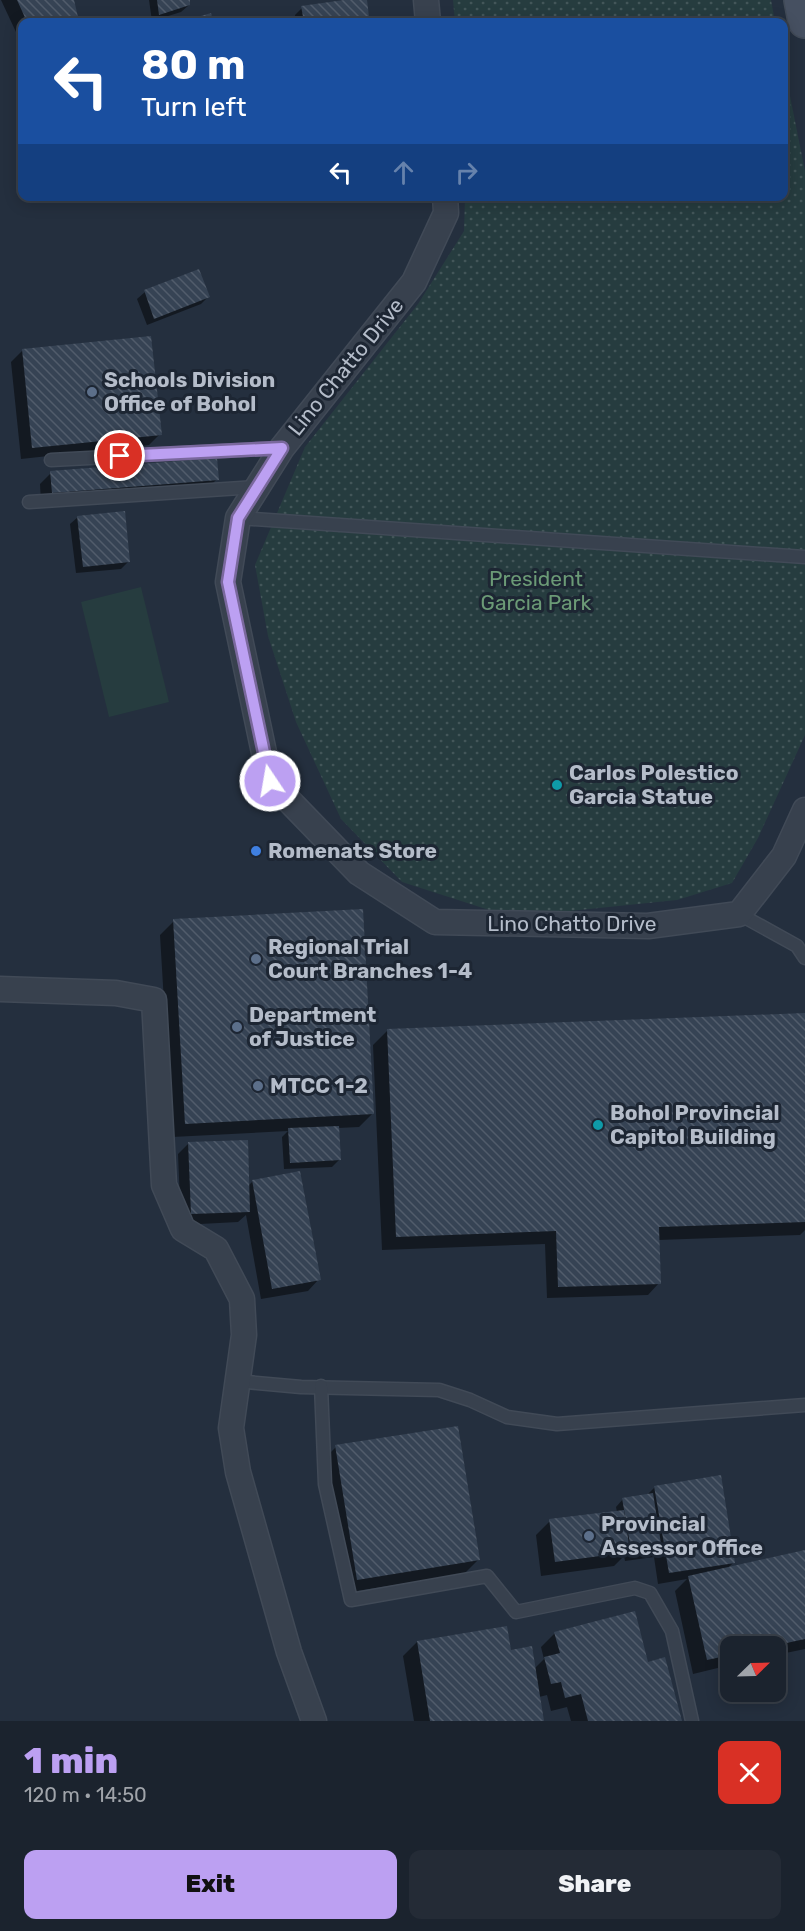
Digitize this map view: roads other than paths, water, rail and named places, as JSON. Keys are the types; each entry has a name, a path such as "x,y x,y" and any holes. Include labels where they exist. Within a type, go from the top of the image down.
{"street":[{"path":"426,0 428,18"},
{"path":"801,0 805,21"},
{"name":"Lino Chatto Drive","path":"445,201 446,213 414,282 282,448 238,518 228,582 270,781 359,873 435,922 648,926 739,914"},
{"path":"739,914 784,856 805,810"},
{"path":"0,989 116,993 154,1000 164,1185 183,1228 216,1249 242,1299 244,1335 231,1428 238,1472 289,1652 314,1721"}],"lane":[{"path":"51,460 282,448"},
{"path":"29,502 257,487"},
{"path":"238,518 805,557"},
{"path":"739,914 797,946 805,958"},
{"path":"236,1381 439,1390 470,1400 507,1417 557,1424 805,1405"},
{"path":"321,1386 325,1484 351,1600 487,1576 516,1612 635,1588 650,1593 672,1631 692,1721"}],"place":[{"name":"Schools Division Office of Bohol","path":"92,392"},
{"name":"Carlos Polestico Garcia Statue","path":"557,785"},
{"name":"Romenats Store","path":"256,851"},
{"name":"Regional Trial Court Branches 1-4","path":"256,959"},
{"name":"Department of Justice","path":"237,1027"},
{"name":"MTCC 1-2","path":"258,1086"},
{"name":"Bohol Provincial Capitol Building","path":"598,1125"},
{"name":"Provincial Assessor Office","path":"589,1536"}],"park label":[{"name":"President Garcia Park","path":"536,591"}]}
